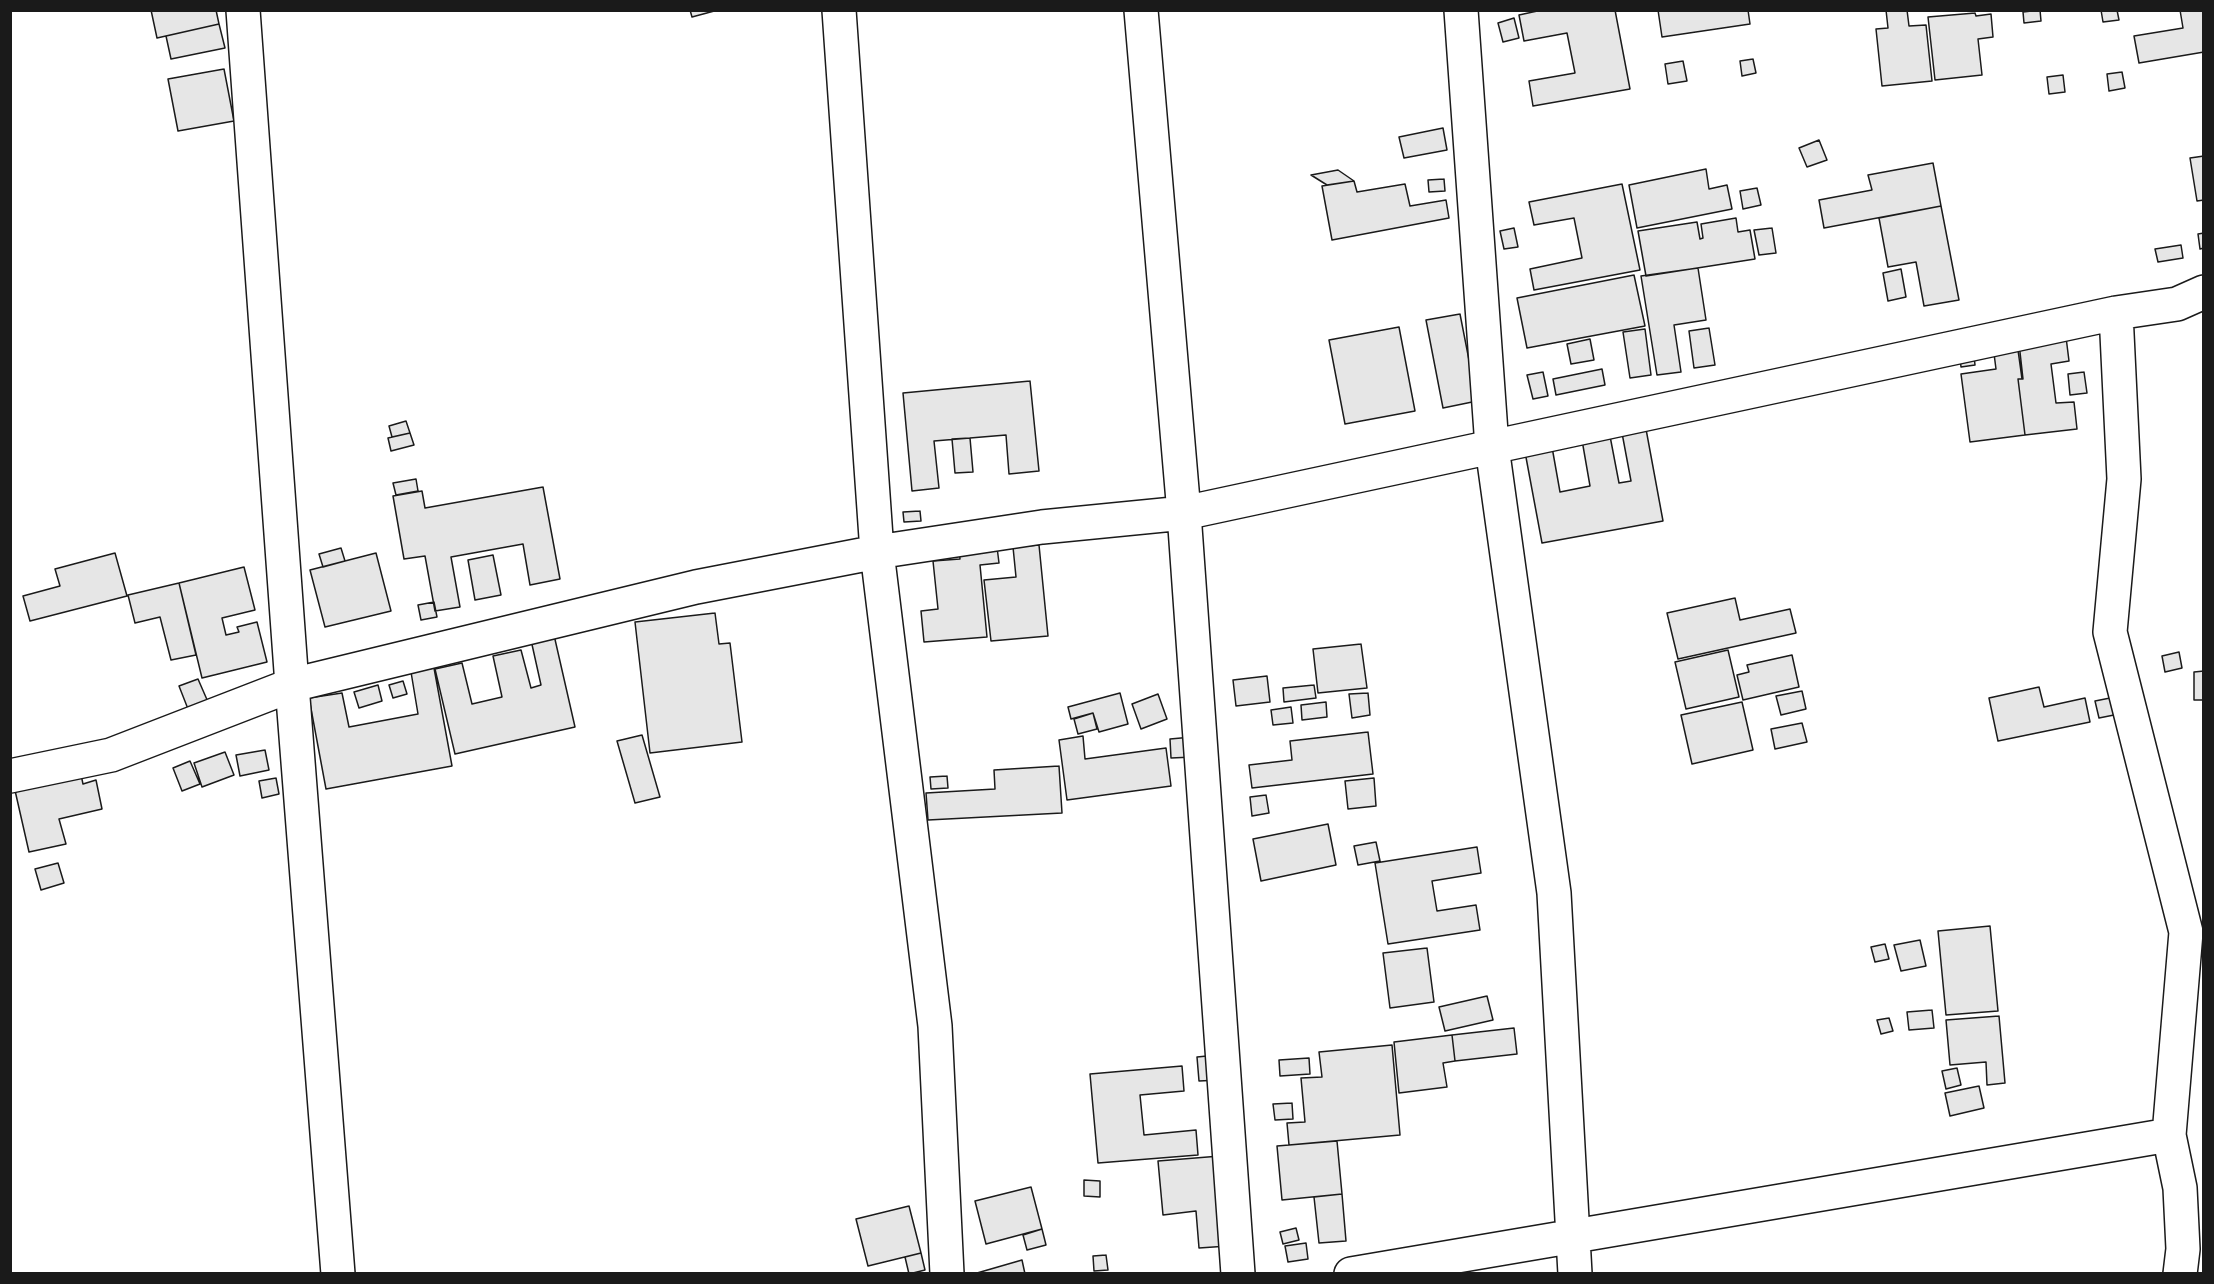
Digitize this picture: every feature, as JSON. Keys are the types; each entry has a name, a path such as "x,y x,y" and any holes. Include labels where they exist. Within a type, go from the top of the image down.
{"street":[{"path":"243,10 338,1274"},
{"path":"839,10 877,552 935,1026 947,1274"},
{"path":"1141,10 1184,513 1238,1274"},
{"path":"1461,10 1492,447 1554,894 1575,1274"},
{"path":"10,776 111,755 292,685 696,587 877,552 1042,527 1184,513 2116,313 2177,304 2204,292"},
{"path":"2116,313 2124,479 2110,632 2195,933 2169,1135 2180,1188 2189,1258"},
{"path":"1351,1274 2169,1135"}],"building":[{"path":"151,10 216,10 219,24 157,38"},
{"path":"690,10 718,10 692,17"},
{"path":"1542,10 1615,10 1630,89 1533,106 1529,81 1575,73 1567,33 1524,41 1519,15"},
{"path":"1658,10 1748,10 1750,24 1662,37"},
{"path":"1886,10 1907,10 1909,26 1926,25 1932,81 1882,86 1876,29 1888,28"},
{"path":"2040,10 2041,21 2024,23 2023,12"},
{"path":"2101,10 2117,10 2119,20 2103,22"},
{"path":"2180,10 2204,10 2204,52 2139,63 2134,36 2183,28"},
{"path":"1975,13 1976,16 1991,14 1993,37 1978,39 1982,75 1935,80 1928,17"},
{"path":"1514,18 1519,38 1503,42 1498,23"},
{"path":"219,24 225,48 171,59 166,36"},
{"path":"1753,59 1756,73 1742,76 1740,61"},
{"path":"1683,61 1687,81 1668,84 1665,64"},
{"path":"224,69 234,121 178,131 168,79"},
{"path":"2122,72 2125,88 2109,91 2107,74"},
{"path":"2063,75 2065,92 2049,94 2047,77"},
{"path":"1443,128 1447,150 1404,158 1399,137"},
{"path":"1819,140 1827,160 1807,167 1799,148"},
{"path":"2204,156 2204,200 2197,201 2190,158"},
{"path":"1933,163 1941,206 1824,228 1819,200 1872,190 1868,175"},
{"path":"1706,169 1709,189 1727,185 1732,209 1637,228 1629,185"},
{"path":"1338,170 1354,181 1327,185 1311,175"},
{"path":"1444,179 1445,191 1429,192 1428,180"},
{"path":"1354,181 1357,192 1405,184 1410,206 1446,200 1449,218 1332,240 1322,186"},
{"path":"1622,184 1640,270 1534,290 1530,269 1582,258 1574,218 1534,225 1529,202"},
{"path":"1757,188 1761,205 1743,209 1740,191"},
{"path":"1941,206 1959,300 1924,306 1916,262 1888,267 1879,218"},
{"path":"1736,218 1738,232 1750,230 1755,259 1646,276 1638,231 1697,222 1700,239 1703,238 1701,224"},
{"path":"1514,228 1518,247 1504,249 1500,231"},
{"path":"1772,228 1776,253 1759,255 1754,230"},
{"path":"2204,233 2204,248 2200,249 2198,234"},
{"path":"2181,245 2183,258 2158,262 2155,249"},
{"path":"1698,268 1706,320 1674,325 1681,372 1657,375 1641,276"},
{"path":"1901,269 1906,297 1888,301 1883,273"},
{"path":"1634,275 1645,326 1527,348 1517,298"},
{"path":"1460,314 1477,401 1443,408 1426,320"},
{"path":"1399,327 1415,411 1345,424 1329,340"},
{"path":"1709,328 1715,365 1694,368 1689,331"},
{"path":"1645,329 1651,375 1630,378 1623,332"},
{"path":"2066,337 2069,361 2051,364 2056,403 2074,402 2077,429 2025,435 2018,379 2023,379 2019,343"},
{"path":"1590,339 1594,360 1571,364 1567,344"},
{"path":"2017,343 2022,379 2018,379 2025,435 1970,442 1961,374 1996,369 1993,346"},
{"path":"1973,347 1975,365 1961,367 1959,349"},
{"path":"1602,369 1605,385 1556,395 1553,379"},
{"path":"1543,372 1548,396 1533,399 1527,375"},
{"path":"2084,372 2087,393 2070,395 2068,374"},
{"path":"1030,381 1039,471 1009,474 1006,435 934,441 939,488 912,491 903,393"},
{"path":"406,421 410,433 392,437 389,426"},
{"path":"1646,429 1663,521 1542,543 1525,452 1552,447 1560,492 1590,486 1582,440 1610,436 1619,483 1631,481 1622,433"},
{"path":"410,433 414,445 391,451 388,438"},
{"path":"970,438 973,472 955,473 952,439"},
{"path":"416,479 418,491 396,495 393,483"},
{"path":"543,487 560,579 530,585 523,544 451,557 460,607 435,611 425,556 404,559 393,496 422,491 425,508"},
{"path":"920,511 921,521 904,522 903,512"},
{"path":"1039,545 1048,636 991,641 984,580 1016,577 1013,547"},
{"path":"997,547 999,563 980,565 987,637 924,642 921,611 938,609 933,561 960,559 959,550"},
{"path":"341,548 345,561 323,567 319,554"},
{"path":"115,553 127,596 30,621 23,596 60,586 55,569"},
{"path":"376,553 391,611 325,627 310,570"},
{"path":"493,555 501,595 475,600 468,560"},
{"path":"244,567 255,610 222,618 226,635 239,632 237,627 257,622 267,662 202,678 179,583"},
{"path":"179,583 196,655 171,660 160,617 135,623 128,595"},
{"path":"1735,598 1740,620 1790,609 1796,633 1678,659 1667,613"},
{"path":"434,602 437,617 421,620 418,605"},
{"path":"715,613 719,644 730,643 742,742 650,753 635,622"},
{"path":"554,635 575,727 455,754 435,669 462,663 472,704 502,697 493,656 521,650 531,688 541,685 531,640"},
{"path":"1361,644 1367,688 1318,693 1313,649"},
{"path":"1728,650 1739,697 1686,709 1675,662"},
{"path":"2179,652 2182,668 2165,672 2162,656"},
{"path":"1792,655 1799,687 1743,700 1737,675 1749,672 1747,665"},
{"path":"434,668 452,766 326,789 309,698 342,693 349,727 418,714 411,672"},
{"path":"2204,671 2204,700 2194,700 2194,672"},
{"path":"1267,676 1270,702 1236,706 1233,680"},
{"path":"198,679 208,702 188,709 179,686"},
{"path":"403,681 407,694 393,698 389,685"},
{"path":"378,685 382,701 359,708 354,692"},
{"path":"1314,685 1316,698 1284,702 1283,688"},
{"path":"2039,687 2044,707 2085,698 2090,722 1998,741 1989,698"},
{"path":"1802,691 1806,709 1781,715 1776,696"},
{"path":"1120,693 1128,724 1099,732 1093,713 1071,719 1068,707"},
{"path":"1368,693 1370,715 1352,718 1349,694"},
{"path":"1158,694 1167,719 1141,729 1132,704"},
{"path":"2115,697 2119,714 2099,718 2095,701"},
{"path":"1326,702 1327,717 1302,720 1301,705"},
{"path":"1742,702 1753,750 1692,764 1681,715"},
{"path":"1291,707 1293,723 1273,725 1271,710"},
{"path":"1093,713 1097,729 1078,734 1074,719"},
{"path":"1802,723 1807,742 1775,749 1771,729"},
{"path":"1368,732 1373,774 1252,788 1249,765 1292,760 1290,741"},
{"path":"642,735 660,797 635,803 617,741"},
{"path":"1083,736 1085,759 1166,748 1171,786 1067,800 1059,740"},
{"path":"1192,737 1193,757 1171,758 1170,739"},
{"path":"265,750 269,770 240,776 236,755"},
{"path":"225,752 234,775 202,787 194,763"},
{"path":"190,761 200,784 182,791 173,768"},
{"path":"1059,766 1062,813 928,820 926,793 995,789 994,770"},
{"path":"80,770 83,784 96,780 102,809 59,819 66,844 29,852 14,786"},
{"path":"947,776 948,788 931,789 930,777"},
{"path":"276,778 279,794 262,798 259,781"},
{"path":"1374,778 1376,806 1348,809 1345,781"},
{"path":"1266,795 1269,813 1252,816 1250,797"},
{"path":"1328,824 1336,865 1261,881 1253,839"},
{"path":"1376,842 1380,861 1358,865 1354,846"},
{"path":"1477,847 1481,873 1432,881 1437,911 1476,905 1480,930 1388,944 1375,863"},
{"path":"58,863 64,883 41,890 35,869"},
{"path":"1990,926 1998,1011 1946,1015 1938,931"},
{"path":"1920,940 1926,966 1901,971 1894,945"},
{"path":"1885,944 1889,959 1875,962 1871,947"},
{"path":"1427,948 1434,1002 1390,1008 1383,953"},
{"path":"1487,996 1493,1020 1445,1031 1439,1007"},
{"path":"1932,1010 1934,1028 1909,1030 1907,1012"},
{"path":"1999,1016 2005,1083 1987,1085 1986,1062 1950,1065 1946,1020"},
{"path":"1889,1018 1893,1031 1881,1034 1877,1020"},
{"path":"1514,1028 1517,1054 1455,1061 1452,1035"},
{"path":"1452,1035 1455,1061 1443,1063 1447,1087 1399,1093 1394,1042"},
{"path":"1392,1045 1400,1135 1289,1145 1287,1123 1305,1122 1301,1078 1322,1077 1319,1052"},
{"path":"1217,1055 1219,1080 1199,1081 1197,1057"},
{"path":"1309,1058 1310,1074 1280,1076 1279,1060"},
{"path":"1182,1066 1184,1091 1140,1095 1144,1135 1196,1130 1198,1155 1098,1163 1090,1074"},
{"path":"1957,1068 1961,1085 1946,1089 1942,1071"},
{"path":"1979,1086 1984,1108 1950,1116 1945,1093"},
{"path":"1292,1103 1293,1119 1275,1120 1273,1104"},
{"path":"1337,1141 1342,1194 1282,1200 1277,1146"},
{"path":"1220,1156 1228,1246 1199,1248 1196,1211 1163,1215 1158,1161"},
{"path":"1084,1180 1100,1181 1100,1197 1084,1196"},
{"path":"1031,1187 1042,1229 986,1244 975,1201"},
{"path":"1342,1194 1346,1241 1319,1243 1314,1197"},
{"path":"909,1206 921,1253 868,1266 856,1219"},
{"path":"1296,1228 1299,1240 1283,1244 1280,1232"},
{"path":"1042,1229 1046,1245 1027,1250 1023,1235"},
{"path":"1306,1243 1308,1259 1288,1262 1285,1246"},
{"path":"921,1253 925,1270 909,1274 905,1257"},
{"path":"1106,1255 1108,1270 1094,1271 1093,1256"},
{"path":"1022,1260 1025,1274 977,1273"}]}
